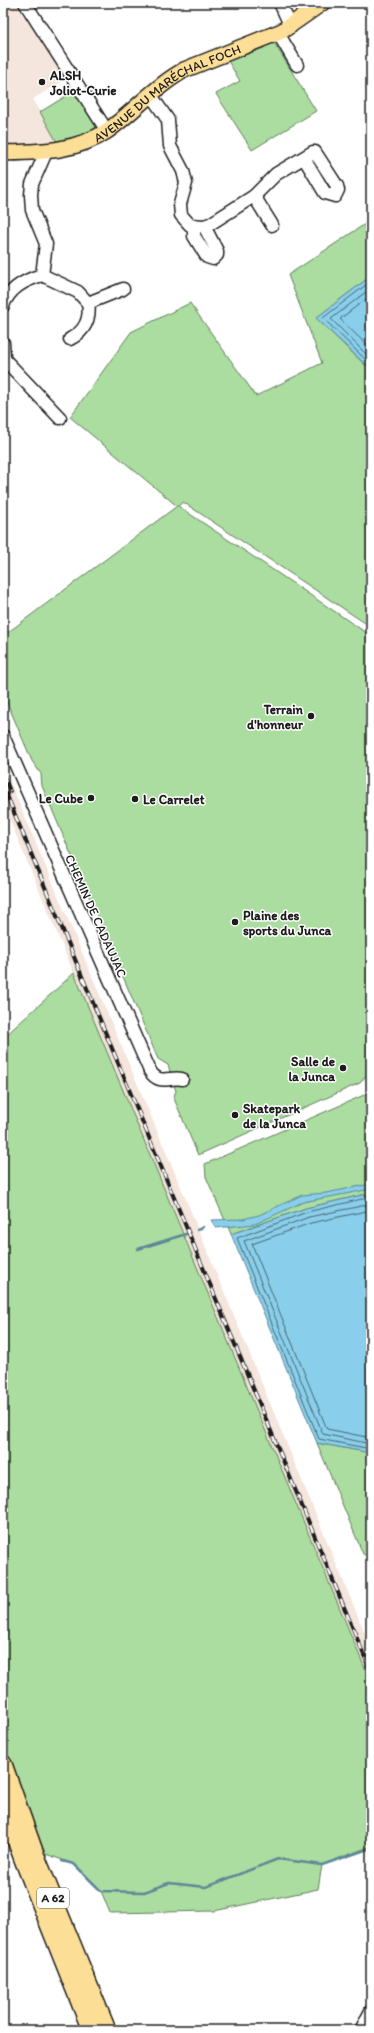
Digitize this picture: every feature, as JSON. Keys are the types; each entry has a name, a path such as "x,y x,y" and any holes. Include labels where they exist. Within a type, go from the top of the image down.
{"highway":[{"name":"A 62","path":"3,1764 35,1854 107,2030"},
{"name":"A 62","path":"3,1804 23,1859 92,2030"}],"main road":[{"name":"AVENUE DU MARÉCHAL FOCH","path":"3,153 46,152 86,142 107,131 162,84 184,70 284,30 322,3"}],"street":[{"path":"25,3 107,131"},
{"path":"280,3 284,30 296,65"},
{"path":"150,94 168,120 170,146 183,172 186,183 180,204 181,215 187,223 199,226 254,196 271,178 304,158"},
{"path":"42,275 46,244 32,210 31,195 32,184 46,152"},
{"path":"254,196 272,225"},
{"path":"3,306 7,297 18,285 42,275 78,292 88,303 88,316 83,331 70,339"},
{"path":"88,303 123,289"},
{"path":"3,343 4,357 60,418"},
{"name":"CHEMIN DE CADAUJAC","path":"3,736 150,1071 154,1077 161,1080 168,1081 176,1078 182,1079"},
{"path":"361,2030 371,2011"}],"shaded area":[{"path":"3,3 15,3 24,17 28,15 68,78 33,99 58,144 3,150"},
{"path":"3,765 177,1178 371,1648 371,1683 3,804"}],"green space":[{"path":"273,41 316,111 252,150 216,94 240,81 228,61 264,48 263,46"},
{"path":"76,90 100,129 58,144 40,112"},
{"name":"Plaine des sports du Junca","path":"371,220 371,276 316,318 365,365 371,364 371,627 183,502 178,506 371,636 371,1070 360,1083 198,1155 175,1101 174,1096 176,1091 168,1065 158,1059 42,786 41,774 32,761 3,693 3,636 177,506 70,417 131,332 190,303 256,396 322,363 288,275"},
{"path":"74,973 371,1683 371,1846 322,1865 318,1889 214,1911 110,1913 101,1891 74,1864 3,1839 3,1038"},
{"path":"371,1092 371,1195 362,1195 306,1208 231,1234 206,1177 205,1164"},
{"path":"317,1443 371,1453 371,1557 363,1554"}],"water":[{"path":"371,276 371,364 366,365 316,318"},
{"path":"371,1184 371,1189 303,1202 255,1224 216,1228 211,1220 243,1219 259,1215 302,1195 326,1193"},
{"path":"362,1195 371,1195 371,1453 317,1443 231,1234 306,1208"}],"waterway":[{"path":"197,1230 203,1227"},
{"path":"138,1249 186,1234"},
{"path":"62,1861 74,1864 101,1891 144,1892 169,1883 206,1887 278,1859 322,1865 371,1848"}],"railway":[{"path":"3,775 10,791"},
{"path":"3,786 371,1672"}],"place":[{"name":"ALSH Joliot-Curie","path":"42,82"},
{"name":"Terrain d'honneur","path":"311,716"},
{"name":"Le Cube","path":"91,798"},
{"name":"Le Carrelet","path":"135,799"},
{"name":"Plaine des sports du Junca","path":"235,922"},
{"name":"Salle de la Junca","path":"343,1068"},
{"name":"Skatepark de la Junca","path":"235,1115"}]}
